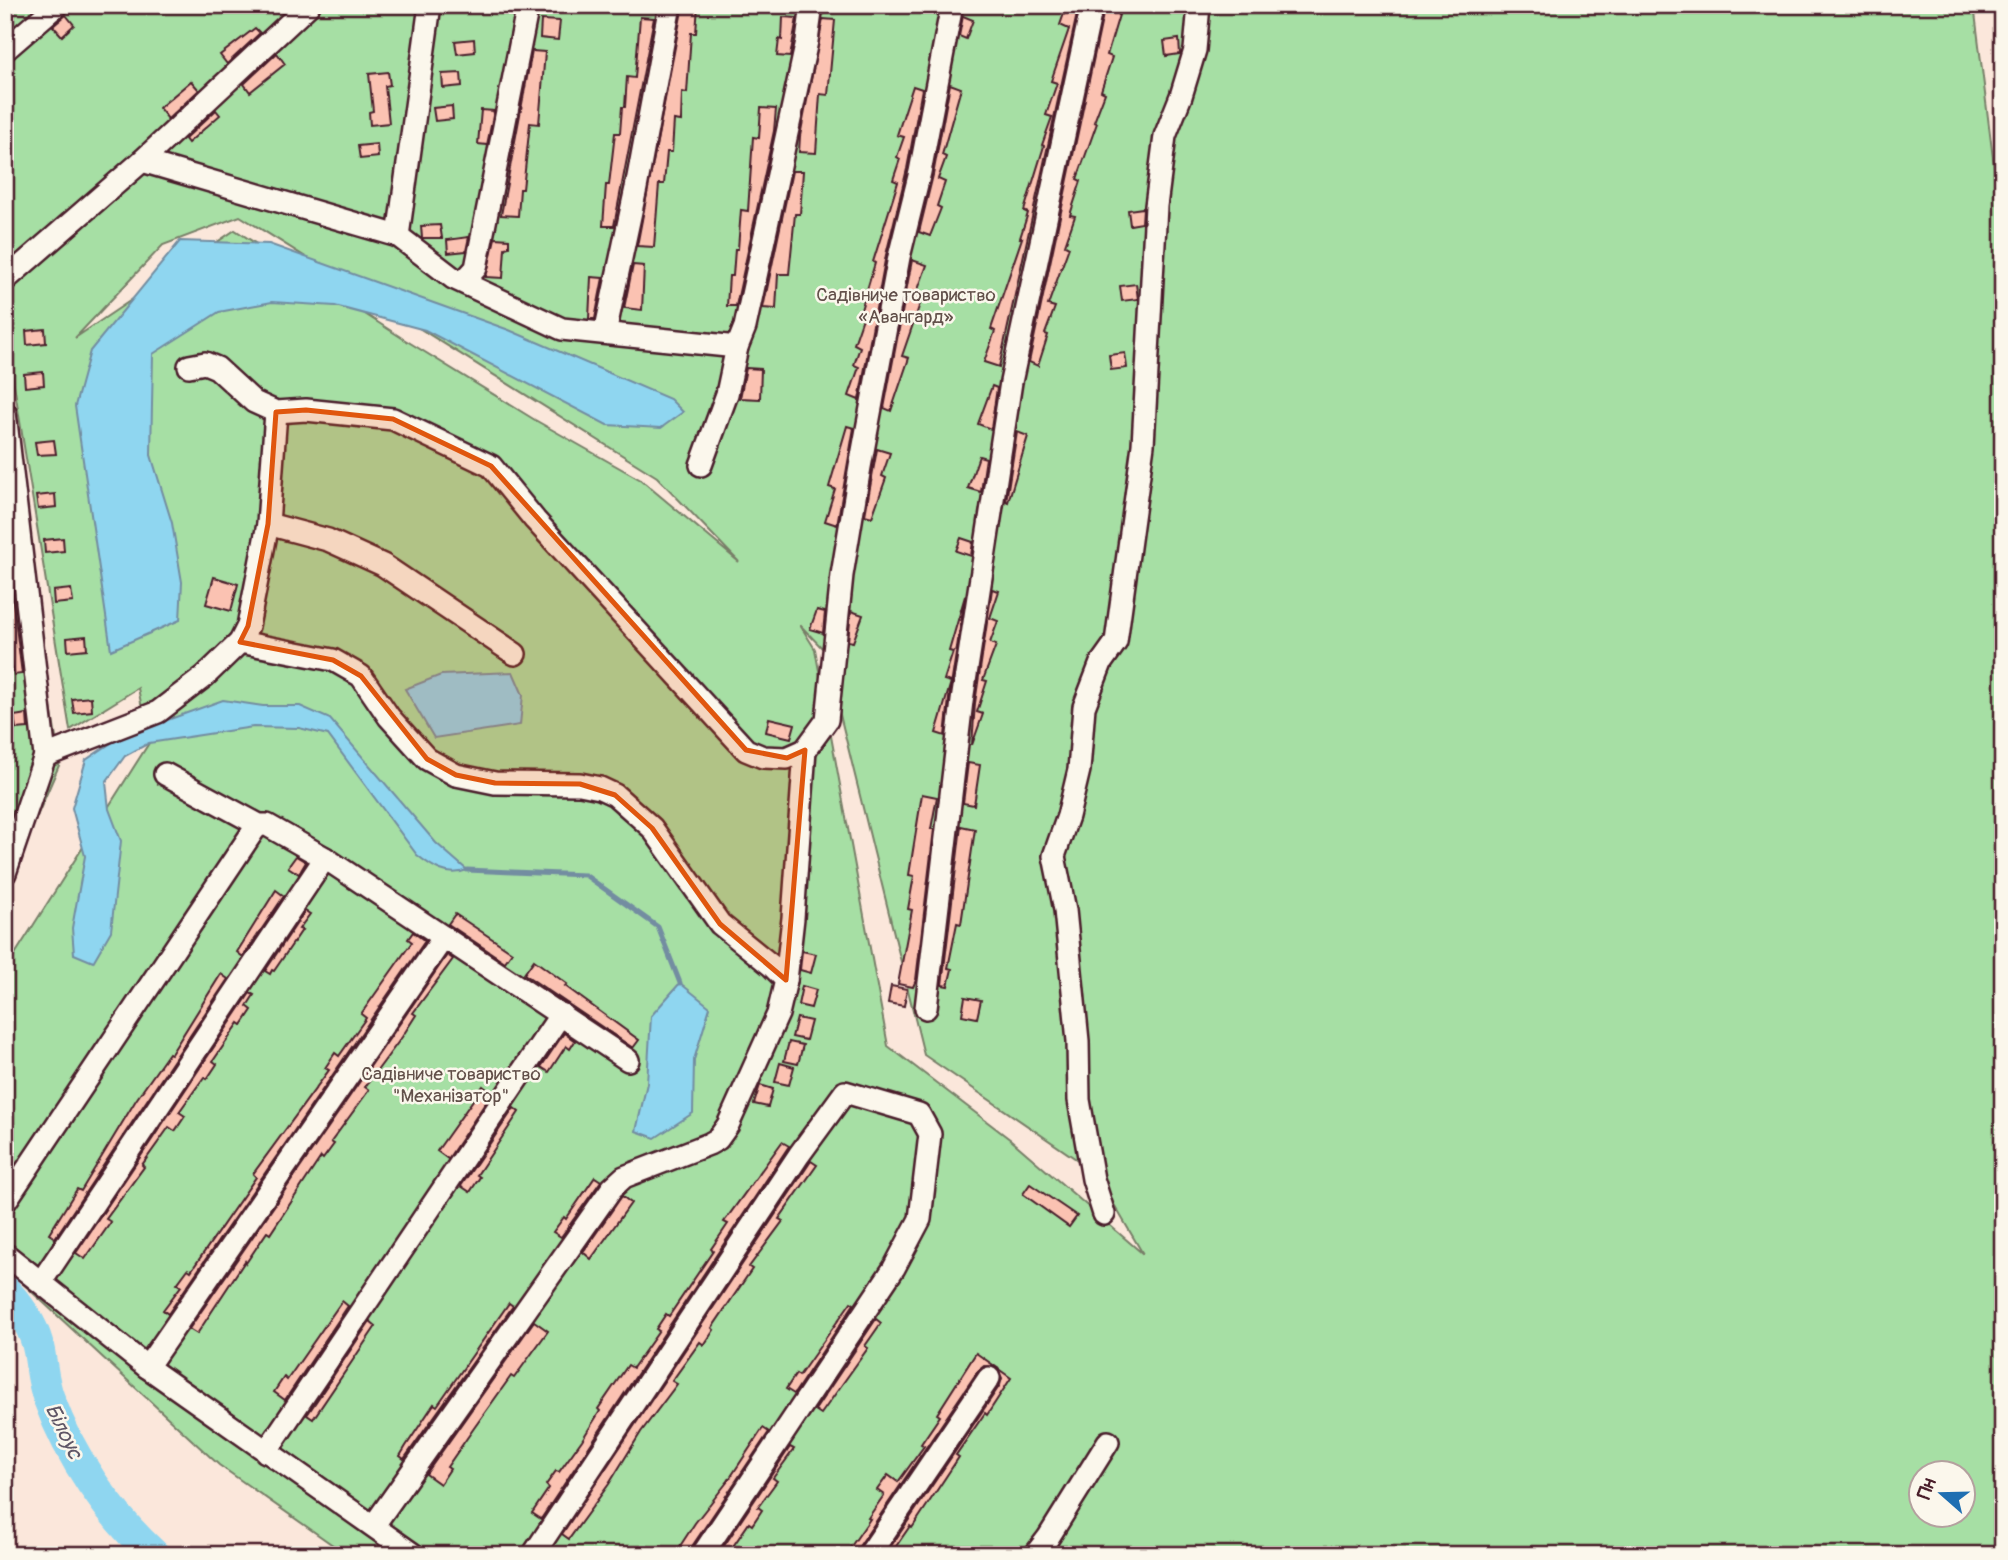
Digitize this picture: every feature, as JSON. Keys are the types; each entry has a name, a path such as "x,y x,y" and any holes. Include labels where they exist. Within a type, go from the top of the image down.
{"street":[{"path":"5,50 57,5"},
{"path":"5,280 142,161 309,5"},
{"path":"398,236 430,5"},
{"path":"464,281 476,268 528,5"},
{"path":"605,333 636,188 670,5"},
{"path":"701,465 727,394 737,348 745,327 807,41 812,5"},
{"path":"189,366 205,363 217,368 254,402 276,412 306,410 393,419 491,466 535,520 746,750 763,757 787,758 805,750 827,720 842,575 860,467 899,257 920,172 952,5"},
{"path":"926,1007 962,701 1011,382 1092,5"},
{"path":"1104,1214 1093,1179 1079,1100 1078,1041 1065,910 1054,856 1068,816 1079,770 1084,706 1101,663 1116,642 1143,445 1156,206 1165,136 1195,50 1199,5"},
{"path":"142,161 398,236 453,278 562,329 737,348"},
{"path":"45,756 158,712 205,676 240,642 248,626 268,524 276,412"},
{"path":"5,413 45,756 5,873"},
{"path":"268,524 328,540 383,565 514,654"},
{"path":"240,642 333,660 361,676 389,717 427,759 456,775 495,783 580,784 600,788 615,795 652,828 720,924 786,980"},
{"path":"374,1525 612,1188 624,1177 718,1139 727,1125 778,1014 786,980 805,750"},
{"path":"165,774 259,825 267,825 325,858 628,1060"},
{"path":"5,1202 259,825"},
{"path":"41,1282 325,858"},
{"path":"147,1367 444,937"},
{"path":"266,1452 561,1014"},
{"path":"533,1555 799,1155 845,1092 919,1114 930,1134 920,1219 894,1268 702,1555"},
{"path":"5,1254 147,1367 414,1555"},
{"path":"869,1555 989,1378"},
{"path":"1035,1555 1108,1443"}],"highlighted area":[{"path":"306,410 393,419 491,466 746,750 787,758 805,750 786,980 720,924 652,828 615,795 580,784 495,783 456,775 427,759 361,676 333,660 240,642 248,626 268,524 276,412"}],"green space":[{"path":"5,5 1974,5 2003,239 2003,1555 347,1555 219,1465 5,1267 5,970 149,743 138,688 70,730 5,329","holes":["240,216 657,477 739,562 641,480 535,420 235,230 75,338 163,245","800,625 824,650 924,1055 1095,1172 1143,1254 1011,1140 888,1046 815,649"]},
{"path":"5,420 60,763 5,890"}],"water":[{"path":"180,241 269,244 509,330 670,399 683,412 661,428 607,425 425,330 335,306 272,302 219,312 153,354 151,455 172,523 182,582 180,620 111,650 75,406 90,351"},
{"path":"513,672 523,695 520,725 434,738 405,689 441,675"},
{"path":"223,700 263,706 300,706 330,719 436,843 467,870 447,872 417,855 328,735 299,728 253,727 149,743 125,756 106,782 109,809 121,841 111,931 93,962 74,954 72,928 85,856 72,808 86,760 120,737"},
{"path":"680,983 710,1007 694,1060 693,1113 655,1138 636,1131 647,1083 651,1016"}],"building":[{"path":"683,5 698,5 696,33 691,33 687,93 682,92 681,121 674,120 672,152 667,152 664,184 659,184 654,247 637,246"},
{"path":"1067,5 1079,5 999,367 984,362 995,331 991,329 1022,238 1028,213 1024,211 1052,117 1046,115 1057,83 1051,81 1069,29 1060,25"},
{"path":"1105,5 1122,5 1107,55 1112,57 1101,91 1105,93 1077,179 1081,181 1070,215 1075,216 1065,245 1069,247 1048,305 1055,307 1045,334 1048,335 1038,366 1029,362"},
{"path":"66,15 74,25 62,36 53,26"},
{"path":"963,16 973,20 966,39 959,36"},
{"path":"640,17 654,18 614,226 603,226 606,185 609,185 615,133 620,133 627,77 635,78"},
{"path":"783,17 797,18 790,57 777,56 779,39 782,40"},
{"path":"823,19 835,20 828,95 820,94 816,153 799,152 800,136"},
{"path":"541,20 560,21 558,40 540,38"},
{"path":"255,28 260,33 227,64 220,55"},
{"path":"474,39 475,52 457,54 455,41"},
{"path":"1179,39 1180,54 1166,56 1164,41"},
{"path":"532,51 545,52 539,124 530,123 518,216 501,215"},
{"path":"277,53 285,64 250,92 244,84"},
{"path":"388,72 390,85 385,86 389,123 370,125 369,112 373,111 369,74"},
{"path":"461,73 462,86 443,88 442,74"},
{"path":"191,81 199,90 168,119 159,108"},
{"path":"950,84 961,88 942,155 946,157 938,179 945,182 937,206 941,208 930,236 919,232"},
{"path":"913,86 922,89 907,169 886,255 859,400 849,396 859,367 854,365 860,347 854,344 865,312 861,310 875,263 873,262 898,182 893,180 904,137 897,135"},
{"path":"452,106 453,119 435,121 433,108"},
{"path":"761,108 776,109 774,131 736,306 727,306 729,276 733,276 735,249 738,249 741,210 748,211 753,137 759,138"},
{"path":"216,110 220,115 188,143 185,139"},
{"path":"481,110 494,111 487,145 478,144"},
{"path":"377,144 378,157 360,159 358,146"},
{"path":"792,171 803,171 800,214 795,214 789,274 778,274 776,309 763,308"},
{"path":"1143,208 1142,223 1130,225 1128,210"},
{"path":"440,225 442,238 422,238 421,226"},
{"path":"469,237 466,251 448,253 447,240"},
{"path":"495,238 509,239 509,247 505,248 503,278 486,277"},
{"path":"912,260 927,265 916,295 922,298 902,356 909,358 891,411 884,408"},
{"path":"633,265 644,266 642,310 624,308"},
{"path":"591,277 603,278 595,319 589,319"},
{"path":"1136,284 1138,299 1122,301 1120,286"},
{"path":"45,329 46,343 27,345 26,331"},
{"path":"1125,353 1127,368 1111,370 1109,355"},
{"path":"746,368 761,369 760,399 740,398"},
{"path":"43,372 44,385 25,387 24,374"},
{"path":"992,386 997,388 991,429 978,424"},
{"path":"847,426 854,428 837,525 825,521 835,489 829,487"},
{"path":"1017,432 1028,436 1008,502 1006,501"},
{"path":"54,440 56,454 37,455 35,442"},
{"path":"877,449 890,453 882,476 886,478 872,517 865,515"},
{"path":"979,456 986,458 981,492 968,488"},
{"path":"55,494 56,507 38,509 36,496"},
{"path":"63,538 64,551 45,553 44,540"},
{"path":"961,538 973,542 971,556 956,551"},
{"path":"5,539 22,674 14,675 5,622"},
{"path":"214,577 238,584 231,611 206,604"},
{"path":"71,589 73,602 54,604 53,591"},
{"path":"992,589 999,591 990,618 998,621 990,643 996,645 983,680 987,681 977,712 983,714 972,745 975,703"},
{"path":"965,596 945,736 936,733 951,682 944,680 953,652 949,651"},
{"path":"817,610 825,612 823,633 810,629"},
{"path":"851,611 863,615 853,642 848,641"},
{"path":"86,636 87,649 68,651 67,638"},
{"path":"91,697 92,711 74,713 72,699"},
{"path":"27,714 28,728 16,729 14,716"},
{"path":"769,718 795,724 791,738 766,732"},
{"path":"968,763 980,765 974,805 963,803"},
{"path":"922,794 937,797 913,987 898,984 912,910 908,909 914,876 909,875"},
{"path":"961,826 975,829 961,924 957,923 948,968 952,969 948,986 942,985"},
{"path":"296,856 306,862 299,874 288,867"},
{"path":"276,890 284,896 243,957 237,952"},
{"path":"305,911 310,914 299,929 302,930 274,971 270,974 265,971"},
{"path":"455,914 512,952 505,962 448,924"},
{"path":"413,932 425,941 168,1314 163,1310 181,1286 177,1284 188,1269 191,1271 256,1177 253,1174 329,1070 325,1068 335,1053 339,1056 366,1018 361,1014 412,942 408,939"},
{"path":"802,951 816,954 811,973 800,970"},
{"path":"447,955 453,959 413,1013 416,1015 402,1037 365,1087 369,1090 331,1142 334,1144 323,1159 321,1157 270,1234 267,1232 246,1263 245,1261 197,1334 189,1329"},
{"path":"534,960 639,1040 633,1048 524,974"},
{"path":"221,974 228,979 55,1238 49,1234 77,1189 81,1191 136,1100 169,1053 171,1054"},
{"path":"802,986 816,990 811,1008 798,1005"},
{"path":"891,986 907,989 904,1006 888,1003"},
{"path":"250,993 254,995 247,1006 252,1010 242,1025 239,1023 213,1061 217,1064 207,1079 204,1077 179,1112 185,1116 175,1131 169,1127 142,1165 144,1167 106,1219 111,1222 85,1259 76,1253"},
{"path":"965,997 981,1000 977,1018 962,1015"},
{"path":"797,1018 811,1021 806,1040 792,1037"},
{"path":"564,1033 575,1041 570,1049 566,1046 549,1072 541,1067"},
{"path":"789,1042 803,1045 798,1064 784,1061"},
{"path":"780,1063 794,1067 789,1085 775,1082"},
{"path":"760,1085 773,1089 768,1107 754,1104"},
{"path":"483,1086 492,1093 448,1159 437,1151"},
{"path":"514,1108 519,1112 477,1175 480,1177 470,1192 461,1186"},
{"path":"782,1142 789,1146 541,1519 532,1513 549,1488 546,1485 582,1440 600,1411 598,1409 628,1365 633,1368 659,1331 656,1329 666,1314 669,1316 713,1251 711,1249 728,1224 724,1222"},
{"path":"811,1161 817,1165 779,1219 783,1221 749,1267 752,1269 712,1328 714,1330 704,1345 700,1342 672,1381 677,1384 569,1539 562,1534"},
{"path":"595,1177 601,1181 561,1237 553,1232 564,1217 566,1219"},
{"path":"1030,1184 1077,1216 1069,1227 1023,1194"},
{"path":"622,1196 631,1203 591,1259 583,1252"},
{"path":"342,1301 348,1306 285,1400 274,1392 284,1377 287,1380"},
{"path":"851,1302 854,1304 794,1394 786,1389 796,1374 799,1376"},
{"path":"509,1303 513,1306 404,1459 400,1456 434,1404 437,1406"},
{"path":"876,1319 881,1323 865,1346 868,1348 821,1414 815,1410"},
{"path":"370,1321 376,1326 313,1419 307,1415"},
{"path":"534,1321 548,1331 514,1378 511,1376 474,1428 447,1467 450,1469 440,1484 426,1474"},
{"path":"976,1353 996,1367 984,1366 978,1371 858,1548 856,1555 845,1555 884,1495 877,1490 888,1475 898,1482 924,1446 921,1444 940,1416 937,1414"},
{"path":"997,1368 1011,1378 956,1455 959,1457 912,1528 910,1526 890,1555 885,1555 1000,1385 1002,1378"},
{"path":"763,1428 769,1432 691,1548 689,1555 677,1555 695,1523 728,1481"},
{"path":"790,1447 794,1449 773,1478 777,1481 758,1507 762,1510 752,1525 749,1523 727,1555 718,1555"}],"waterway":[{"path":"467,870 585,875 658,927 680,983"},
{"name":"Білоус","path":"5,1291 31,1326 47,1393 79,1463 121,1521 154,1555"}],"park label":[{"name":"Садівниче товариство «Авангард»","path":"906,305"},
{"name":"Садівниче товариство \"Механізатор\"","path":"451,1084"}]}
